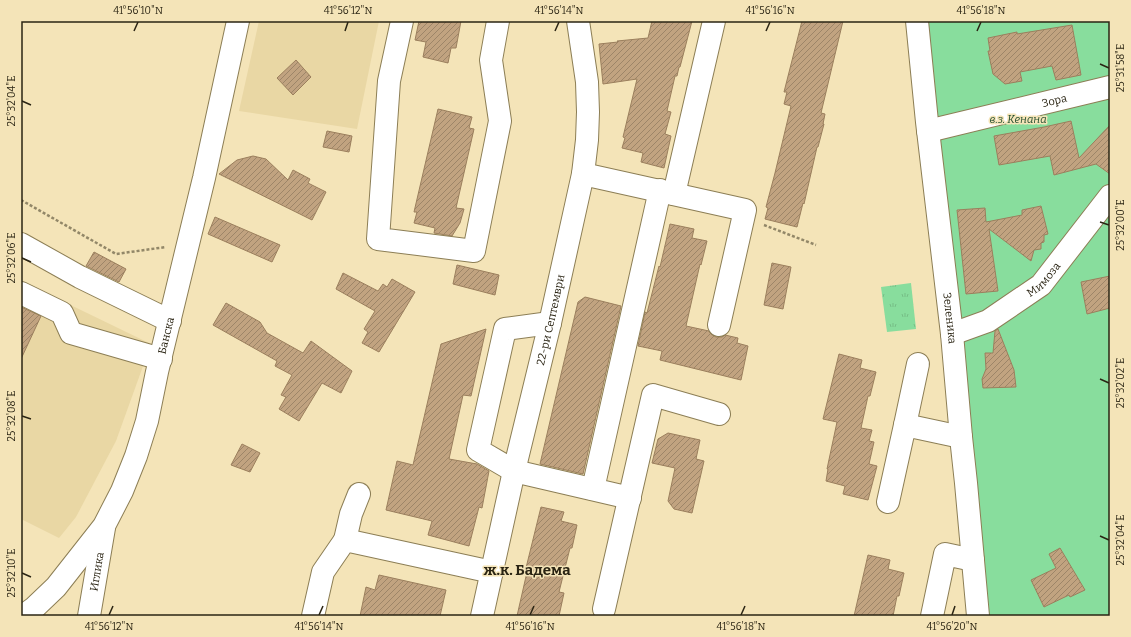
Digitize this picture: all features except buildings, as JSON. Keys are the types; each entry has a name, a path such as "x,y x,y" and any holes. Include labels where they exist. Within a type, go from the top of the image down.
{"street":[{"name":"Банска","path":"23,616 34,608 56,587 104,526 122,491 136,456 147,421 204,178 238,21"},
{"path":"402,21 389,81 378,239 474,251 500,121 491,60 498,21"},
{"name":"22-ри Септември","path":"482,616 583,174 587,140 588,112 587,82 578,21"},
{"path":"593,489 667,192 714,21"},
{"name":"Зеленика","path":"917,21 928,131 952,334 978,616"},
{"name":"Зора","path":"928,131 1110,87"},
{"path":"583,174 745,210 719,325"},
{"name":"Мимоза","path":"952,334 988,322 1041,285 1110,196"},
{"path":"21,244 80,277 170,321"},
{"path":"21,293 62,313 71,333 87,345 159,366"},
{"path":"550,323 505,329 478,450 514,471 630,498"},
{"path":"888,502 918,364"},
{"path":"604,609 653,396 719,414"},
{"path":"904,425 961,437"},
{"path":"313,616 323,572 345,540 351,514 359,494"},
{"name":"Иглика","path":"89,616 104,526"},
{"path":"345,540 492,572"},
{"path":"932,616 945,554 973,560"}],"path":[{"path":"21,200 116,254 188,244"},
{"path":"745,210 752,221 816,245"}],"shaded area":[{"path":"259,21 379,21 357,129 239,111"},
{"path":"21,281 151,344 116,441 76,517 59,538 21,519"}],"green space":[{"name":"в.з. Кенана","path":"917,21 1110,21 1110,616 977,616"},
{"path":"911,283 916,329 887,332 881,287"}],"district":[{"name":"ж.к. Бадема","path":"527,570"}]}
